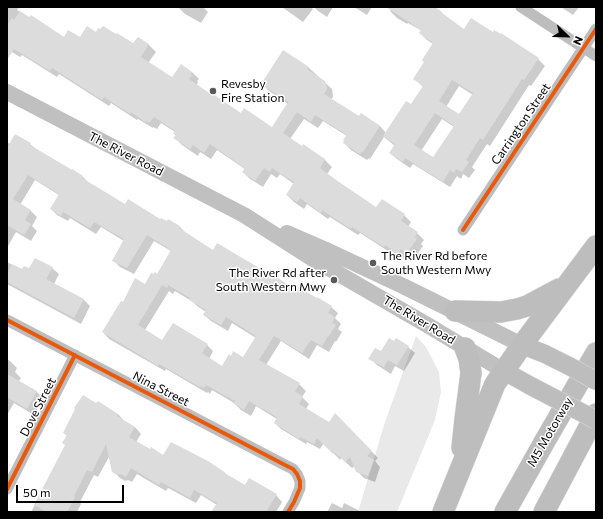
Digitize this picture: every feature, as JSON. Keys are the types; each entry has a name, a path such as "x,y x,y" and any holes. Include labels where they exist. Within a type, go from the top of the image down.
{"highway":[{"path":"443,512 492,390 522,345 596,246"},
{"path":"455,311 501,312 517,310 566,285"},
{"path":"460,472 471,373 469,359 465,348"},
{"name":"M5 Motorway","path":"505,512 596,353"},
{"path":"544,512 596,414"}],"main road":[{"name":"The River Road","path":"7,92 244,215 324,249 455,311 522,345 545,354 596,381"},
{"name":"The River Road","path":"244,215 313,259 504,371 596,420"}],"street":[{"path":"521,7 596,56"},
{"name":"Carrington Street","path":"462,230 596,29"},
{"name":"Nina Street","path":"7,320 285,464 297,474 300,481 300,488 288,512"},
{"name":"Dove Street","path":"7,489 75,355"}],"shaded area":[{"path":"416,336 426,347 439,372 441,392 435,420 397,512 358,512 385,422"}],"building":[{"path":"386,7 435,7 464,29 471,18 493,32 494,30 501,33 539,58 524,80 522,79 483,140 480,138 466,160 469,162 462,172 456,169 454,173 450,170 443,182 405,158 403,162 389,153 395,144 383,136 406,101 411,104 423,86 413,79 424,62 422,60 433,43 419,33 421,30","holes":["452,80 473,93 459,114 439,101","435,113 454,126 433,157 414,145"]},
{"path":"20,11 29,17 31,15 64,37 68,30 80,37 87,26 96,32 98,28 100,29 103,26 133,43 138,37 149,44 141,57 172,77 181,64 192,72 189,79 212,95 213,94 241,113 244,108 272,127 288,102 261,84 283,50 309,67 307,69 325,81 327,89 324,94 359,116 361,113 380,126 363,152 360,154 343,143 343,140 347,135 315,115 311,122 297,112 283,133 325,159 320,168 376,207 382,199 405,214 401,221 418,232 415,237 417,239 407,253 401,249 398,254 352,227 351,229 322,210 321,213 300,198 297,202 286,195 294,182 272,168 270,172 264,168 255,181 242,172 245,168 210,144 204,153 193,145 190,149 173,138 176,135 173,134 175,131 154,117 149,123 146,121 145,122 131,112 130,114 104,97 102,100 52,68 50,71 14,49 7,60 7,25 12,18 14,20"},
{"path":"15,134 31,143 30,145 72,169 83,176 82,178 125,204 128,199 160,219 161,218 167,221 168,219 180,226 179,228 213,250 217,243 261,269 262,268 292,287 293,284 332,306 328,313 335,317 332,323 336,325 322,346 311,340 302,353 274,336 259,360 300,383 295,391 303,397 299,404 329,422 335,413 372,451 367,456 374,460 368,476 356,472 350,457 345,462 334,452 333,454 317,438 314,444 300,437 299,439 274,423 277,417 249,401 244,410 233,403 235,401 206,385 204,388 201,386 200,387 159,364 158,366 102,332 121,301 123,302 135,278 145,284 151,273 153,274 155,272 157,274 171,250 147,235 127,268 112,261 124,239 94,222 90,228 63,212 61,216 50,209 59,194 28,175 13,199 31,210 25,220 31,224 24,235 7,225 7,148","holes":["162,285 167,288 168,285 190,298 189,300 206,310 203,315 221,325 226,317 256,336 243,357 233,351 231,356 229,354 222,366 202,353 208,344 173,323 162,340 138,325"]},
{"path":"35,258 53,267 46,279 84,299 74,318 7,282 7,274 12,264 22,269 24,266 29,268"},
{"path":"389,338 394,341 396,338 409,346 397,365 388,360 384,367 368,359 375,348 381,351"},
{"path":"7,374 37,391 27,409 7,397"},
{"path":"83,395 96,403 98,401 118,414 117,416 135,427 129,437 150,449 151,447 163,455 171,442 208,461 245,485 249,478 277,494 266,512 211,512 217,503 194,490 190,498 161,482 159,485 131,468 126,477 112,472 106,444 92,472 87,470 67,512 47,512 34,505 65,445 62,443 67,435 63,433 75,409 74,408"}],"cycle path":[{"path":"463,230 596,29"},
{"path":"7,320 293,469 300,481 300,488 288,512"},
{"path":"7,489 75,355"}],"place":[{"name":"Revesby Fire Station","path":"213,91"},
{"name":"The River Rd before South Western Mwy","path":"373,263"},
{"name":"The River Rd after South Western Mwy","path":"334,280"}]}
